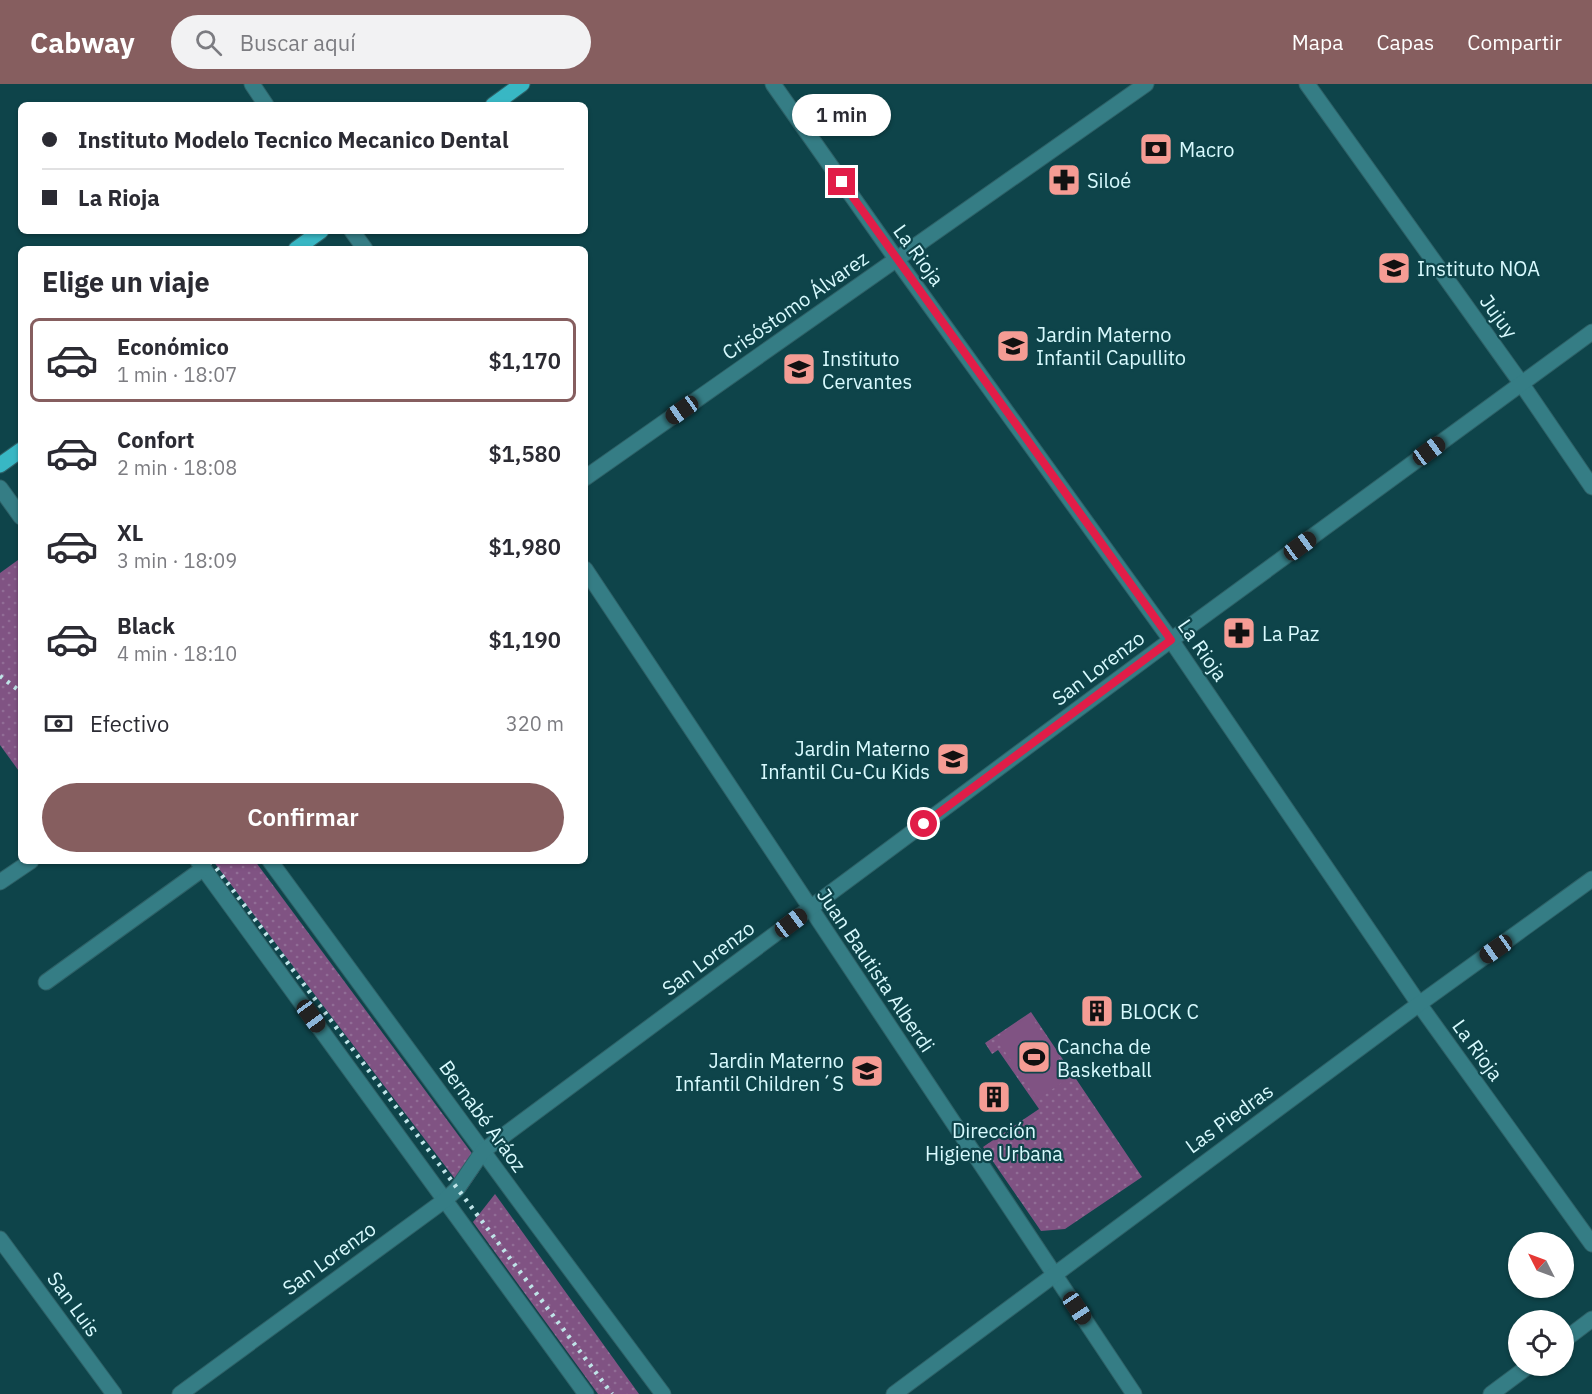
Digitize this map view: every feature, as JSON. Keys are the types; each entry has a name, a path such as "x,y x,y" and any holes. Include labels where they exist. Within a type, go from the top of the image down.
{"main road":[{"path":"497,102 522,84"},
{"path":"300,246 317,234"},
{"path":"0,465 18,452"}],"street":[{"path":"252,84 264,102"},
{"name":"La Rioja","path":"773,84 1171,640 1419,1004 1592,1244"},
{"name":"Crisóstomo Álvarez","path":"588,476 1146,84"},
{"name":"Jujuy","path":"1307,84 1521,383 1592,487"},
{"name":"San Lorenzo","path":"180,1394 445,1200 457,1190 483,1151 1171,640 1592,332"},
{"path":"0,488 18,513"},
{"name":"Juan Bautista Alberdi","path":"588,574 1134,1394"},
{"path":"0,882 27,864"},
{"name":"Bernabé Aráoz","path":"272,864 663,1394"},
{"path":"46,982 201,865 586,1394"},
{"name":"Las Piedras","path":"894,1394 1053,1274 1592,879"},
{"name":"San Luis","path":"0,1239 114,1394"},
{"path":"1574,1333 1592,1319"},
{"path":"1491,1394 1515,1376"}],"shaded area":[{"path":"18,560 18,770 0,745 0,573"},
{"path":"215,864 257,864 482,1167 465,1192"},
{"path":"1031,1012 1142,1177 1065,1229 1041,1231 983,1147 1039,1109 998,1050 992,1054 985,1043"},
{"name":"Cancha de Basketball","path":"1030,1015 1071,1076 1037,1100 996,1038"},
{"path":"495,1194 639,1394 598,1394 473,1222"}],"railway":[{"path":"0,676 18,690"},
{"path":"213,864 612,1394"}],"place":[{"name":"Macro","path":"1156,149"},
{"name":"Siloé","path":"1064,180"},
{"name":"Instituto NOA","path":"1394,268"},
{"name":"Jardin Materno Infantil Capullito","path":"1013,346"},
{"name":"Instituto Cervantes","path":"799,369"},
{"name":"La Paz","path":"1239,633"},
{"name":"Jardin Materno Infantil Cu-Cu Kids","path":"953,759"},
{"name":"BLOCK C","path":"1097,1011"},
{"name":"Cancha de Basketball","path":"1034,1057"},
{"name":"Jardin Materno Infantil Children´S","path":"867,1071"},
{"name":"Dirección Higiene Urbana","path":"994,1097"}],"route":[{"path":"842,182 1171,640 924,824"}]}
